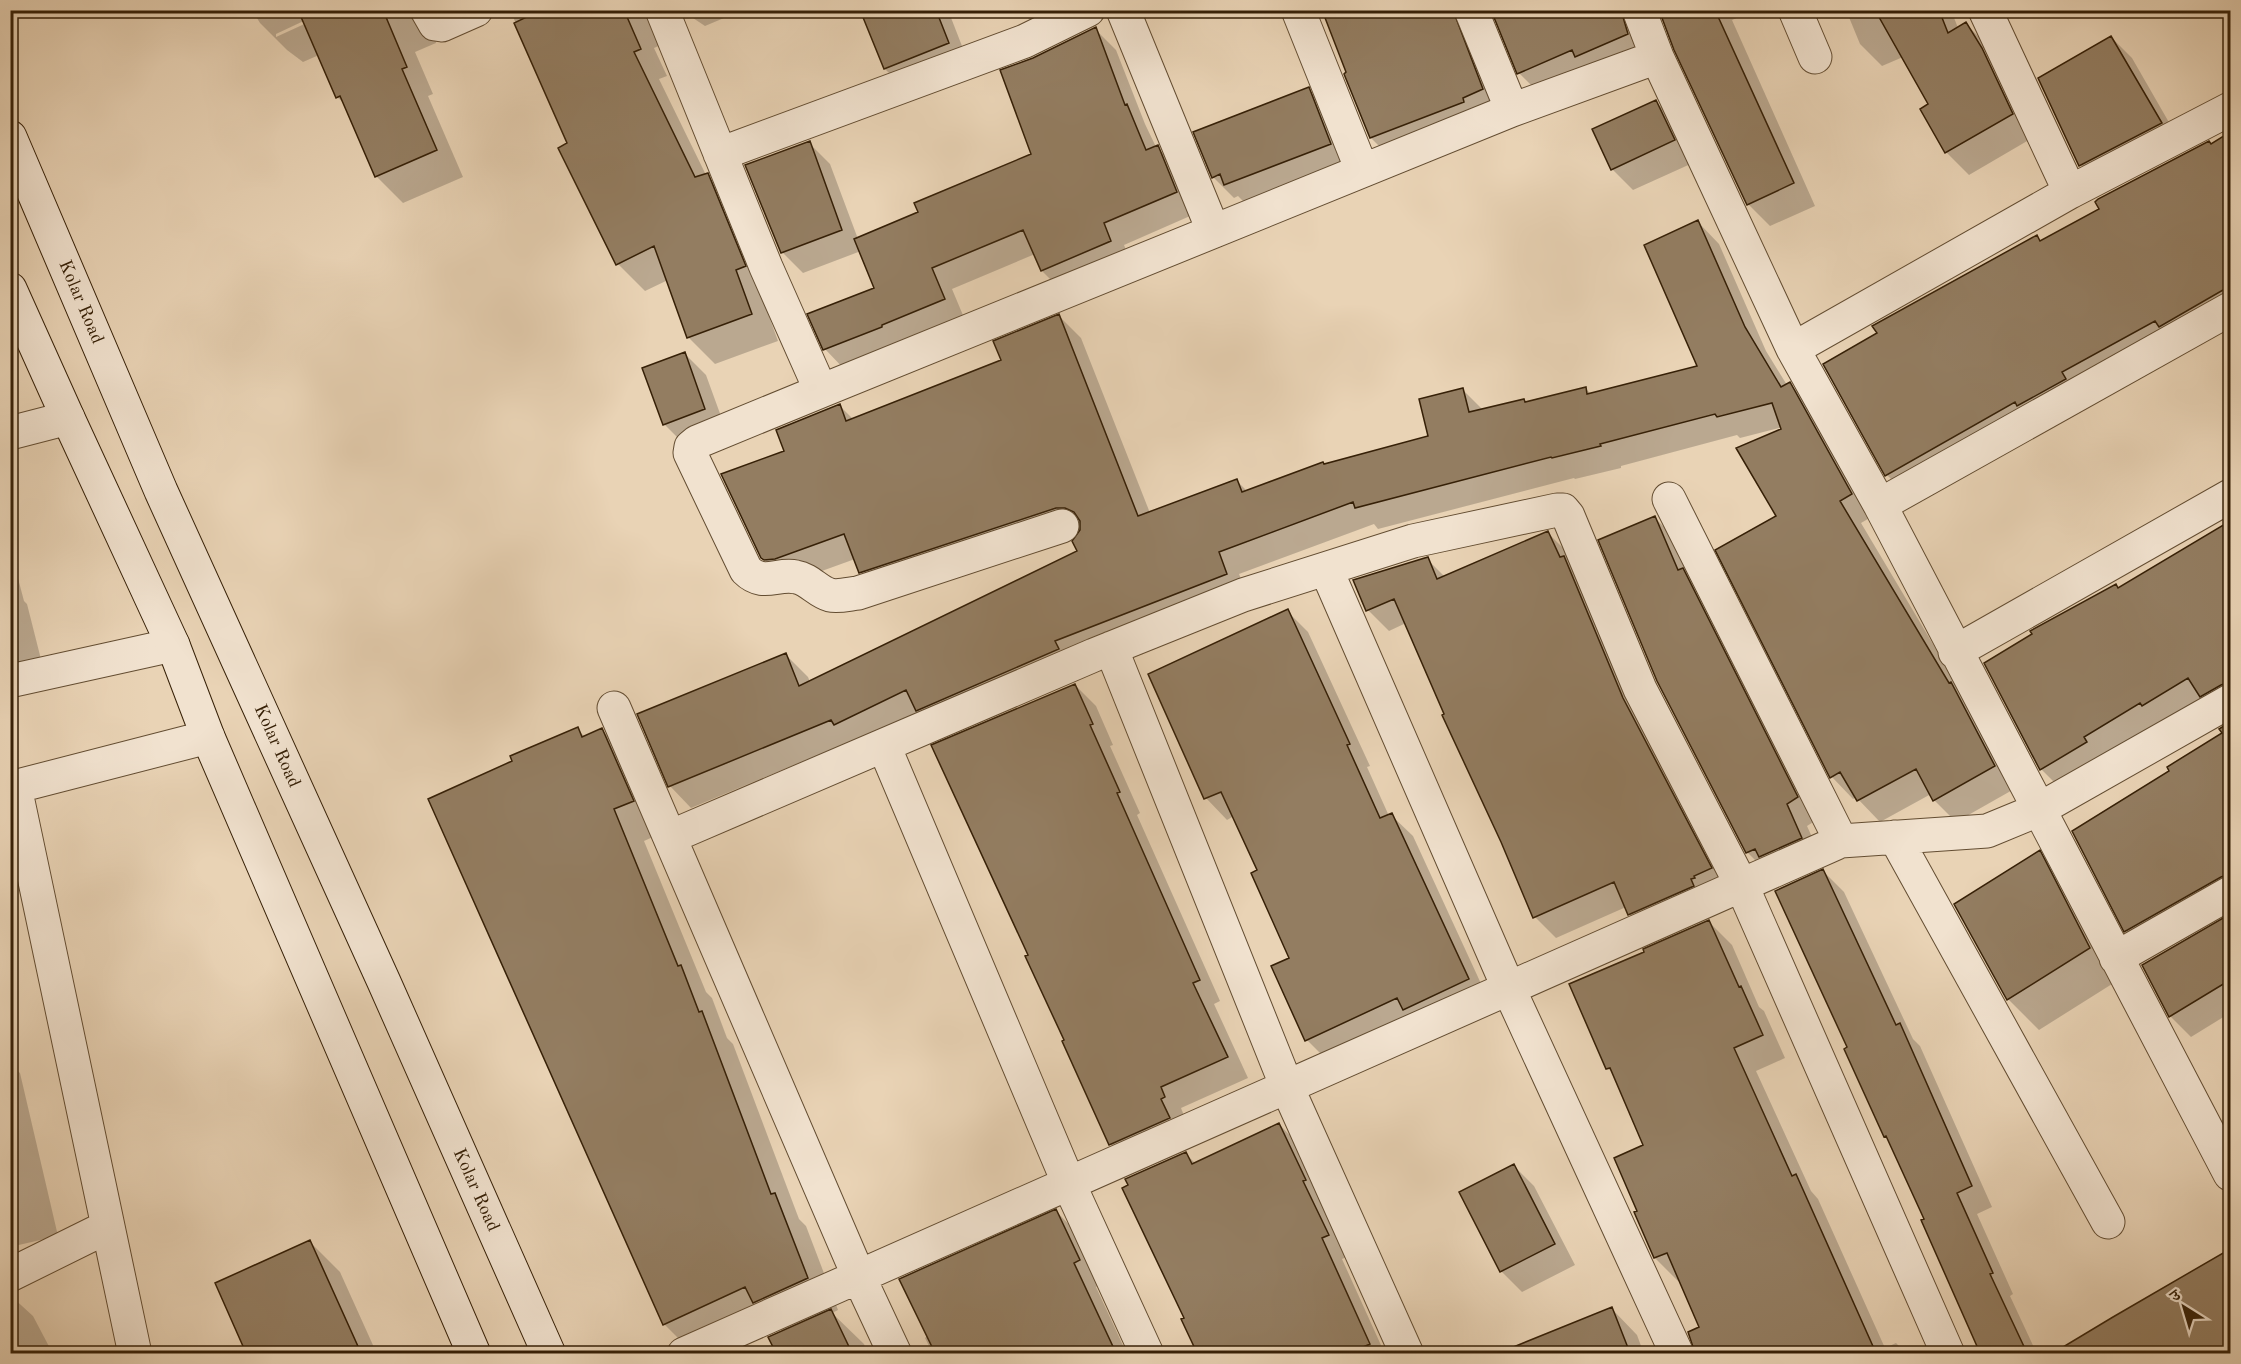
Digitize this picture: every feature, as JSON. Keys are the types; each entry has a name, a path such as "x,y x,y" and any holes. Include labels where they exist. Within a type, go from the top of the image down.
{"street":[{"path":"427,10 435,24 442,25 476,10"},
{"path":"662,10 766,267 821,391"},
{"path":"720,154 1024,41 1088,10"},
{"path":"1123,10 1213,230"},
{"path":"1298,10 1362,170"},
{"path":"1471,10 1512,110"},
{"path":"1639,10 1657,57 1793,349 1880,505 2230,1174"},
{"path":"1795,10 1815,57"},
{"path":"1985,10 2070,192"},
{"path":"1062,526 858,593 829,595 794,576 761,579 753,577 746,570 690,453 691,447 697,442 1213,230 1512,110 1657,57"},
{"path":"1793,349 2070,192 2230,109"},
{"name":"Kolar Road","path":"10,137 161,491 384,982 549,1353"},
{"path":"10,289 173,645 208,737 474,1353"},
{"path":"1880,505 2230,309"},
{"path":"10,433 68,418"},
{"path":"1955,652 2230,496"},
{"path":"1669,499 1841,841"},
{"path":"670,837 1111,648 1243,595 1413,541 1563,510 1568,516 1640,689 1742,886 1948,1353"},
{"path":"1326,569 1509,989 1677,1353"},
{"path":"10,681 173,645"},
{"path":"1111,648 1287,1087 1407,1353"},
{"path":"684,1353 1841,841 1987,831 2038,810 2230,701"},
{"path":"614,708 859,1277 895,1353"},
{"path":"135,1353 13,787 208,737"},
{"path":"884,746 1069,1184 1148,1353"},
{"path":"1895,837 2108,1222"},
{"path":"2116,958 2230,893"},
{"path":"10,1275 107,1227"}],"building":[{"path":"298,10 383,10 407,67 402,69 437,150 375,177 340,96 336,98"},
{"path":"541,10 624,10 641,49 634,52 695,177 708,173 746,266 736,270 752,314 687,338 654,246 616,265 558,148 567,143 514,23"},
{"path":"860,10 936,10 949,43 884,69"},
{"path":"1322,10 1453,10 1483,89 1463,98 1464,102 1370,138 1344,74 1346,72"},
{"path":"1491,10 1621,10 1628,34 1575,57 1572,50 1517,74"},
{"path":"1659,10 1715,10 1794,183 1747,205 1674,50"},
{"path":"1875,10 1939,10 1948,33 1966,22 1982,48 2013,114 1945,153 1920,109 1928,104"},
{"path":"1096,27 1125,105 1127,104 1146,150 1158,145 1177,192 1104,223 1111,241 1041,271 1023,230 932,268 945,299 823,350 807,314 874,288 854,239 918,212 914,203 1031,154 1000,70 1033,58"},
{"path":"2111,36 2162,123 2079,166 2038,78"},
{"path":"1309,87 1331,144 1224,185 1220,174 1212,178 1193,132"},
{"path":"1656,100 1675,140 1611,170 1592,129"},
{"path":"2230,132 2230,286 2159,327 2155,321 2062,372 2066,379 2017,406 2015,402 1885,476 1823,364 1877,333 1872,326 2037,235 2040,241 2099,209 2095,202 2098,199 2209,141 2211,144"},
{"path":"810,141 842,230 781,253 745,165"},
{"path":"1698,220 1745,327 1781,387 1790,382 1852,494 1840,501 1949,683 1951,682 1995,766 1933,801 1916,769 1857,801 1840,772 1830,778 1715,550 1776,516 1736,448 1781,429 1772,403 1717,417 1715,414 1600,444 1601,446 1355,508 1353,502 1219,552 1227,574 1055,641 1059,649 916,711 906,690 834,725 831,720 668,787 637,714 786,653 799,686 1077,551 1072,541 1080,530 1080,521 1074,512 1065,508 1056,508 859,573 844,534 775,559 764,560 721,474 784,451 776,430 840,404 846,421 1001,360 993,341 1059,314 1138,516 1237,479 1242,492 1323,462 1324,464 1428,436 1419,399 1463,388 1469,412 1524,399 1525,402 1586,387 1587,394 1697,366 1644,245"},
{"path":"685,352 705,409 663,425 642,368"},
{"path":"1655,516 1678,570 1683,568 1798,797 1787,804 1802,838 1759,857 1755,849 1746,853 1657,681 1598,540"},
{"path":"2230,521 2230,682 2200,697 2188,678 2142,706 2140,703 2084,737 2087,742 2040,770 1984,663 2032,634 2030,631 2116,584 2118,588"},
{"path":"1548,531 1560,557 1564,556 1623,698 1712,868 1691,879 1694,886 1628,915 1614,882 1533,918 1501,842 1442,715 1444,714 1394,599 1366,611 1353,580 1428,557 1437,579"},
{"path":"1288,609 1350,744 1347,745 1380,818 1392,813 1469,979 1403,1010 1397,998 1305,1041 1271,966 1289,958 1251,873 1257,870 1221,792 1204,799 1148,674"},
{"path":"1075,684 1093,724 1090,725 1120,792 1117,793 1200,980 1193,983 1228,1057 1161,1087 1165,1097 1161,1099 1170,1118 1109,1145 1025,956 1028,955 931,745"},
{"path":"2230,722 2230,874 2124,932 2072,831 2169,771 2167,767 2222,733 2219,729"},
{"path":"578,727 582,737 602,728 634,801 614,809 678,966 681,965 699,1012 702,1011 771,1194 775,1193 808,1278 753,1303 745,1287 663,1325 428,799 512,761 510,756"},
{"path":"2040,850 2090,948 2007,1000 1954,904"},
{"path":"1823,869 1896,1025 1900,1023 1972,1186 1957,1193 1993,1273 1990,1274 2027,1353 1980,1353 1921,1220 1924,1219 1844,1049 1847,1047 1775,891"},
{"path":"2230,914 2230,980 2169,1017 2142,965"},
{"path":"1709,920 1763,1035 1734,1048 1792,1176 1796,1174 1876,1353 1695,1353 1688,1332 1699,1327 1667,1253 1654,1258 1634,1212 1637,1211 1614,1158 1643,1145 1610,1068 1606,1069 1569,984 1644,952 1643,949"},
{"path":"1279,1123 1329,1235 1322,1238 1370,1344 1350,1353 1197,1353 1181,1319 1184,1318 1122,1188 1128,1185 1125,1179 1186,1152 1192,1164"},
{"path":"1514,1164 1555,1244 1500,1272 1459,1192"},
{"path":"1056,1209 1080,1260 1074,1263 1116,1353 935,1353 899,1279"},
{"path":"310,1240 361,1353 246,1353 215,1283"},
{"path":"2230,1249 2230,1353 2053,1353 2113,1317"},
{"path":"1612,1307 1630,1353 1501,1353 1501,1352"},
{"path":"831,1309 852,1353 776,1353 768,1337"}]}
